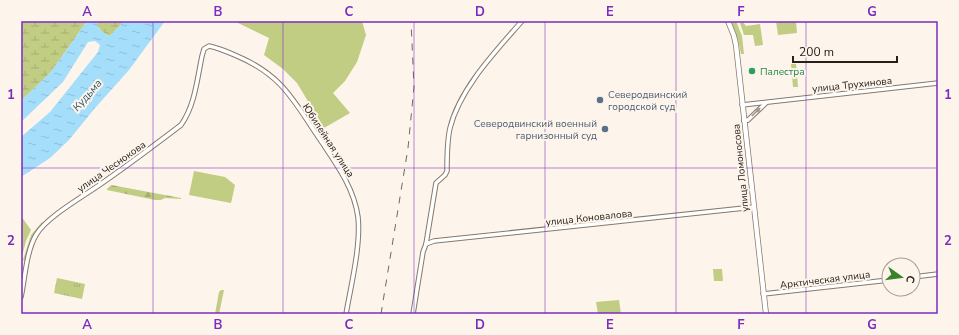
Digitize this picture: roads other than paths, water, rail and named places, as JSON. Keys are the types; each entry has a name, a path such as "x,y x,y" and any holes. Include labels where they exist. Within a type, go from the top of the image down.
{"street":[{"path":"413,314 436,183 445,175 447,171 450,128 456,108 488,61 522,21"},
{"name":"улица Ломоносова","path":"728,21 736,45 766,314"},
{"name":"улица Чеснокова","path":"21,297 32,245 39,231 75,202 105,182 181,125 188,116 202,56 204,50 208,46"},
{"name":"Юбилейная улица","path":"208,46 217,48 249,61 280,84 294,99 345,176 353,196 358,216 357,246 346,314"},
{"name":"улица Трухинова","path":"742,105 938,82"},
{"path":"744,121 748,120 767,102"},
{"name":"улица Коновалова","path":"426,244 434,241 754,207"},
{"path":"921,276 938,274"},
{"name":"Арктическая улица","path":"763,294 881,281"}],"water":[{"name":"Кудьма","path":"87,21 97,21 99,28 110,36 124,21 165,21 129,70 69,140 50,158 21,177 21,137 50,112 98,52 100,45 95,41 88,42 63,82 21,122 21,101 51,72"}],"railway":[{"path":"381,314 408,148 414,87 411,21"}],"place":[{"name":"Палестра","path":"752,71"},
{"name":"Северодвинский городской суд","path":"600,100"},
{"name":"Северодвинский военный гарнизонный суд","path":"605,129"}]}
